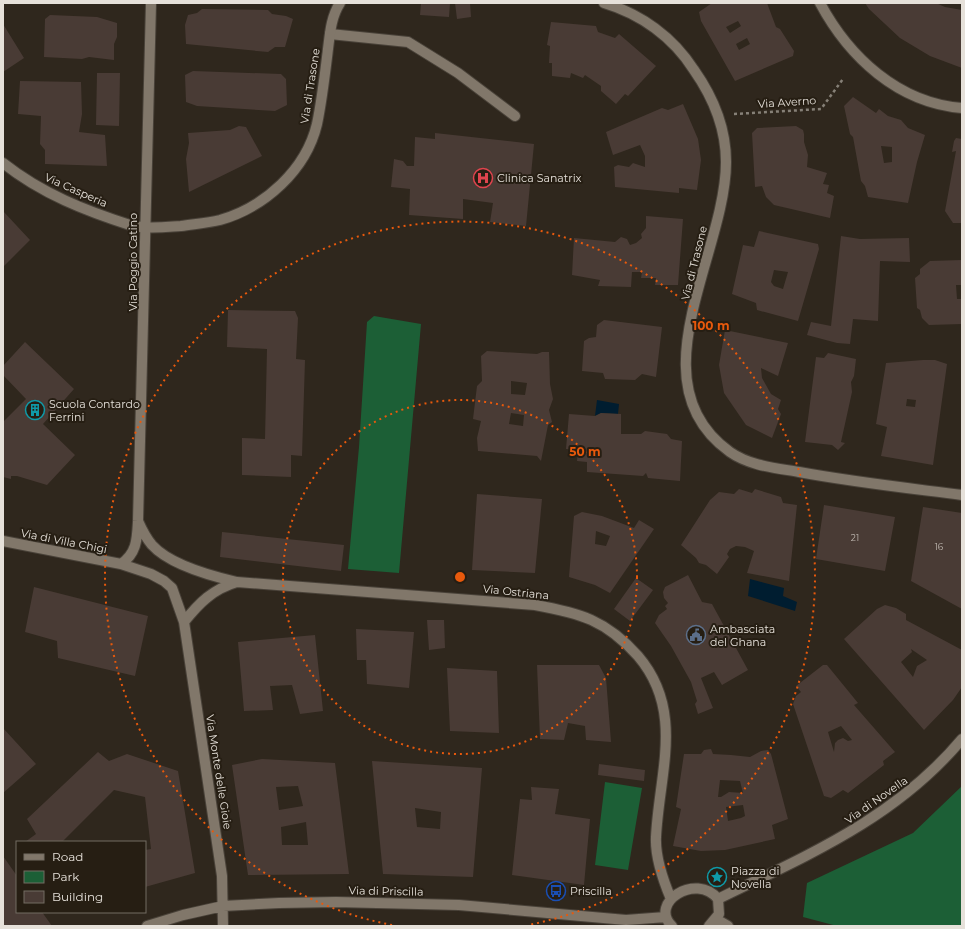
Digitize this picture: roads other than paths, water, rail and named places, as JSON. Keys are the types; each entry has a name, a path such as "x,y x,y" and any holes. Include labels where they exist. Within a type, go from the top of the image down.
{"street":[{"name":"Via Poggio Catino","path":"138,521 146,247 144,228 151,3"},
{"name":"Via di Trasone","path":"144,228 191,225 225,218 256,204 288,178 302,158 314,133 330,34 334,15 340,3"},
{"name":"Via di Trasone","path":"604,3 620,8 642,19 678,49 701,80 718,115 724,140 724,185 689,332 685,357 688,390 697,415 708,431 731,453 761,465 826,477 962,495"},
{"path":"820,3 848,46 872,70 916,96 944,105 962,108"},
{"path":"330,34 408,42 458,73 515,116"},
{"name":"Via Casperia","path":"3,163 27,181 65,201 109,218 144,228"},
{"path":"121,564 127,560 134,550 138,521"},
{"path":"138,521 152,545 169,558 215,577 237,582"},
{"name":"Via di Villa Chigi","path":"3,541 121,564 151,574 168,584 175,595 184,622"},
{"path":"184,622 208,595 221,587 237,582"},
{"name":"Via Ostriana","path":"237,582 534,604 575,614 604,626 616,634 645,664 663,702 666,717 666,748 656,838 660,869 671,899"},
{"name":"Via Monte delle Gioie","path":"184,622 222,876 223,926"},
{"name":"Via di Novella","path":"718,899 836,841 883,812 926,777 962,738"},
{"path":"672,926 666,917 666,908 671,899 678,894 696,888 708,890 718,899 719,906 713,923 728,926"},
{"name":"Via di Priscilla","path":"147,926 183,915 223,906 336,902 459,905 626,920 666,917"}],"water":[{"path":"597,400 619,404 618,414 601,413 595,416"},
{"path":"750,579 784,588 783,596 797,602 795,611 748,596"}],"place":[{"name":"Clinica Sanatrix","path":"483,178"},
{"name":"Scuola Contardo Ferrini","path":"35,410"},
{"name":"Ambasciata del Ghana","path":"696,635"},
{"name":"Piazza di Novella","path":"717,877"},
{"name":"Priscilla","path":"556,891"}]}
